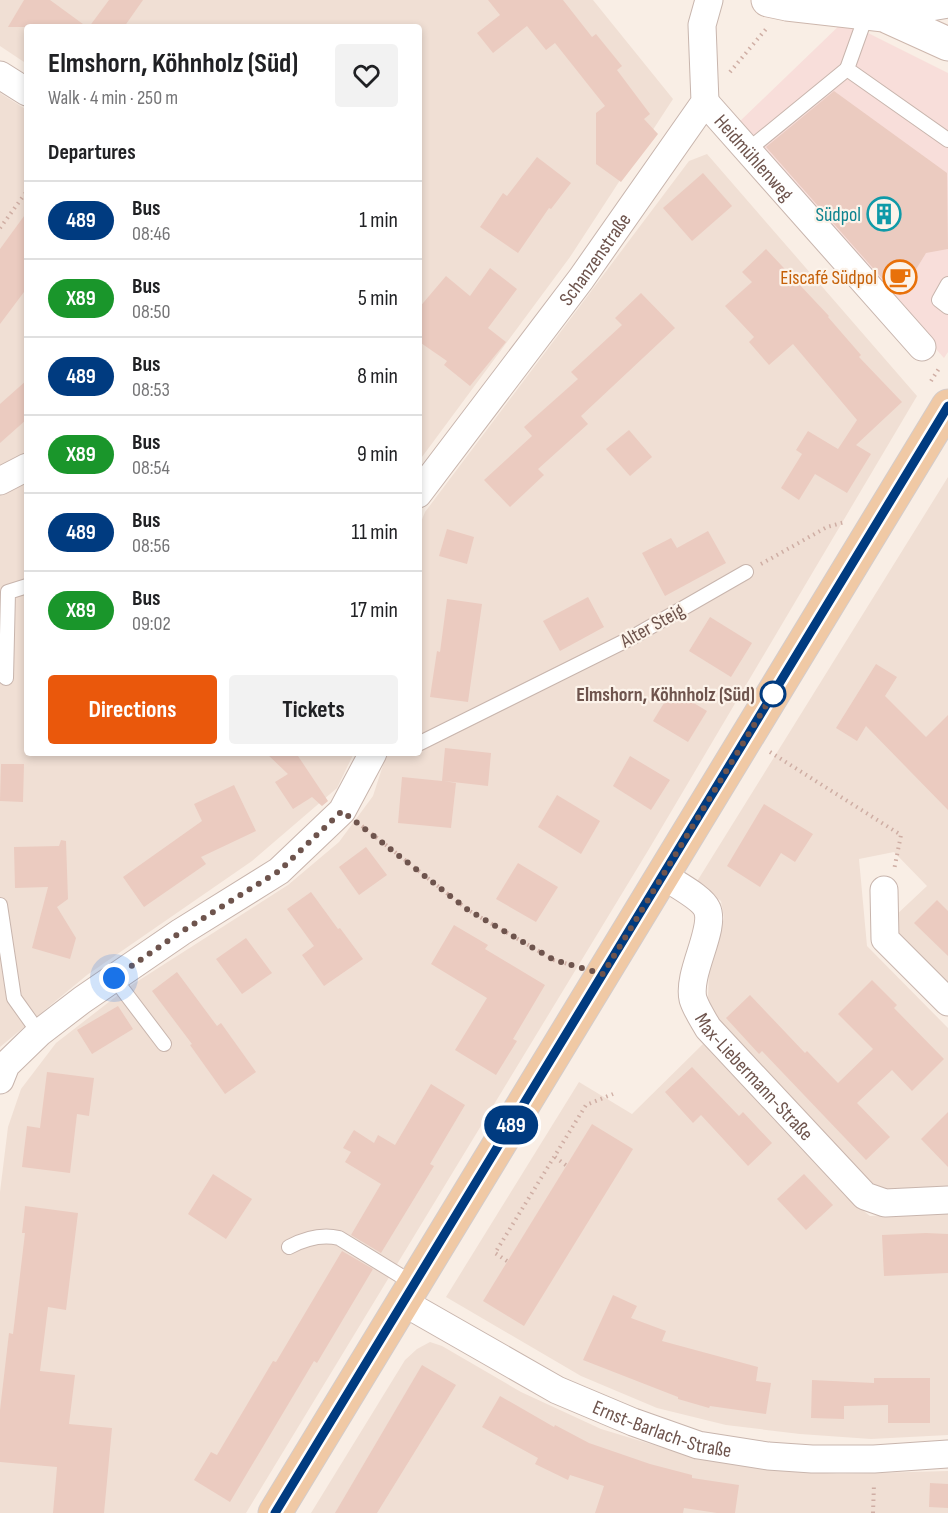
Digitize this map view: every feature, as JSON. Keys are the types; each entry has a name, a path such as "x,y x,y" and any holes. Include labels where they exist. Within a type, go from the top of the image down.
{"main road":[{"path":"275,1513 948,406"}],"street":[{"path":"705,102 702,25 709,0"},
{"path":"777,2 875,14 948,4"},
{"path":"875,14 948,44"},
{"path":"0,75 24,90"},
{"name":"Heidmühlenweg","path":"705,102 922,347"},
{"name":"Schanzenstraße","path":"422,489 581,279 705,102"},
{"path":"0,481 24,469"},
{"path":"0,1080 6,1065 39,1034 82,1000 181,932 279,871 342,811 371,756"},
{"name":"Max-Liebermann-Straße","path":"663,875 700,900 707,908 710,923 695,974 693,999 708,1028 865,1196 885,1203 948,1200"},
{"path":"884,890 885,939 948,1002"},
{"name":"Ernst-Barlach-Straße","path":"409,1293 557,1390 633,1422 698,1445 768,1456 812,1459 874,1459 948,1454"}],"lane":[{"path":"748,150 847,69 875,14"},
{"path":"847,69 948,141"},
{"path":"948,284 939,300 948,308"},
{"name":"Alter Steig","path":"422,742 631,638 746,573"},
{"path":"6,678 8,592 24,587"},
{"path":"0,905 14,998 39,1034"},
{"path":"114,978 164,1044"},
{"path":"289,1247 308,1239 330,1236 339,1238 409,1293"}],"path":[{"path":"705,102 777,2"},
{"path":"0,228 24,195"},
{"path":"746,573 827,527 886,509"},
{"path":"747,737 901,835 896,866 884,890"},
{"path":"342,811 468,910 554,960 603,974"},
{"path":"507,1261 495,1253 586,1105 613,1094"},
{"path":"555,1157 567,1166"}],"shaded area":[{"path":"0,0 593,0 673,99 570,257 422,457 422,24 24,24 24,62 0,46"},
{"path":"844,21 948,73 948,352 944,358 736,125"},
{"path":"0,93 24,108 24,756 353,756 337,788 252,861 87,975 0,1047"},
{"path":"707,154 917,396 649,849 246,1513 0,1513 0,1192 8,1127 21,1089 56,1043 127,988 288,885 339,842 373,796 386,756 422,756 422,519 425,512 689,161"},
{"path":"948,477 948,988 894,936 894,917 927,886 894,852 859,859 867,946 948,1028 948,1189 888,1193 871,1187 718,1024 708,998 709,968 724,918 721,901 696,883"},
{"path":"703,1044 846,1197 870,1216 948,1212 948,1435 871,1439 800,1434 726,1425 657,1408 581,1376 446,1297 579,1082 632,1114"},
{"path":"430,1342 442,1346 521,1392 601,1429 677,1452 754,1468 839,1474 948,1471 948,1513 311,1513 405,1360 417,1349"}],"building":[{"path":"24,0 50,0 83,24 24,24 24,27 8,27"},
{"path":"109,0 143,0 126,24 91,24"},
{"path":"488,0 563,0 592,37 596,34 622,66 617,70 650,114 644,119 658,134 621,182 596,164 596,113 605,106 555,43 546,50 527,26 493,53 477,33 500,15"},
{"name":"Südpol","path":"834,91 947,173 948,249 926,253 901,294 894,292 766,147"},
{"path":"537,157 571,183 551,209 549,208 518,253 480,227 503,193 507,196"},
{"path":"703,173 732,206 692,241 663,208"},
{"path":"24,216 24,292 0,324 0,249"},
{"path":"766,249 829,316 861,355 859,357 902,402 856,445 871,454 847,493 815,474 799,500 781,488 802,454 796,450 808,431 838,449 857,420 793,344 769,365 749,342 754,337 725,306 752,282 742,272"},
{"path":"490,268 517,289 488,328 506,342 470,386 444,365 447,361 422,344 422,304 446,276 470,296"},
{"path":"641,293 675,328 581,416 588,424 538,469 544,475 510,507 484,480 532,436 524,427 578,379 571,372 622,325 615,318"},
{"path":"24,383 24,422 0,443 0,404"},
{"path":"629,430 652,457 630,476 606,449"},
{"path":"447,529 474,537 467,564 439,556"},
{"path":"708,531 726,563 665,596 642,553 671,538 677,548"},
{"path":"588,597 604,627 560,651 543,621"},
{"path":"447,599 482,604 468,702 430,697 437,651 440,652"},
{"path":"710,617 752,643 731,677 689,651"},
{"path":"876,664 897,677 885,696 926,737 948,715 948,810 866,726 857,741 836,728"},
{"path":"672,690 707,711 688,742 653,721"},
{"path":"445,748 491,753 488,786 444,781 456,783 451,828 398,823 402,777 442,781"},
{"path":"269,756 298,756 328,801 322,806 312,797 293,809 275,782 288,774"},
{"path":"630,756 670,780 651,810 613,786"},
{"path":"1,764 24,764 23,802 0,801"},
{"path":"234,785 256,831 201,857 206,864 144,907 123,877 202,821 194,804"},
{"path":"557,795 600,821 581,854 538,827"},
{"path":"764,804 813,834 795,862 781,853 760,887 727,866"},
{"path":"61,840 66,841 68,899 57,907 76,938 70,959 32,948 48,887 15,888 14,847 59,846"},
{"path":"366,847 387,875 359,895 339,867"},
{"path":"518,863 558,887 536,922 496,899"},
{"path":"311,892 363,959 324,986 302,955 314,946 287,909"},
{"path":"937,900 948,911 948,956 914,923"},
{"path":"454,925 488,945 485,949 545,985 513,1039 517,1041 496,1075 455,1050 487,998 431,964"},
{"path":"246,938 272,973 242,994 216,959"},
{"path":"177,972 217,1026 221,1023 256,1072 225,1094 190,1045 192,1044 152,991"},
{"path":"872,980 897,1005 894,1008 944,1059 912,1091 892,1070 857,1103 890,1137 866,1160 762,1051 759,1054 726,1018 750,995 805,1053 807,1051 838,1083 873,1049 838,1014"},
{"path":"118,1006 133,1029 92,1054 77,1030"},
{"path":"692,1067 739,1116 743,1112 772,1143 748,1166 701,1115 693,1123 665,1092"},
{"path":"47,1072 94,1078 89,1116 77,1114 70,1173 22,1167 27,1126 40,1128"},
{"path":"431,1084 465,1105 430,1164 434,1166 381,1253 351,1235 381,1184 345,1162 351,1152 343,1148 354,1130 374,1143 378,1135 395,1145"},
{"path":"948,1112 948,1167 921,1139"},
{"path":"592,1124 633,1149 524,1326 483,1301"},
{"path":"213,1174 252,1199 226,1239 188,1214"},
{"path":"804,1174 833,1205 806,1230 777,1199"},
{"path":"25,1206 78,1213 66,1310 48,1307 40,1371 75,1375 69,1424 112,1428 104,1513 53,1513 57,1467 0,1462 0,1410 9,1333 13,1334 25,1233 22,1233"},
{"path":"948,1234 948,1273 884,1276 882,1235"},
{"path":"342,1251 373,1269 317,1363 314,1361 230,1502 194,1480 211,1452 217,1455"},
{"path":"613,1295 637,1306 631,1318 666,1331 662,1341 758,1367 756,1381 771,1383 766,1414 710,1406 709,1408 678,1399 678,1397 583,1360"},
{"path":"422,1365 456,1385 377,1513 335,1513"},
{"path":"874,1378 930,1378 930,1423 888,1423 888,1405 844,1406 844,1419 811,1418 812,1380 874,1383"},
{"path":"500,1396 554,1427 555,1425 589,1443 650,1464 692,1475 692,1478 739,1485 735,1513 684,1508 683,1513 595,1513 604,1486 570,1475 568,1480 535,1464 538,1458 482,1427"},
{"path":"930,1483 948,1484 948,1508 929,1507"}],"bus line":[{"name":"489","path":"275,1513 948,406"}],"place":[{"name":"Südpol","path":"884,214"},
{"name":"Eiscafé Südpol","path":"900,277"},
{"name":"Elmshorn, Köhnholz (Süd)","path":"773,694"}],"route":[{"path":"114,978 181,932 279,871 342,811 468,910 554,960 603,974 773,694"}]}
